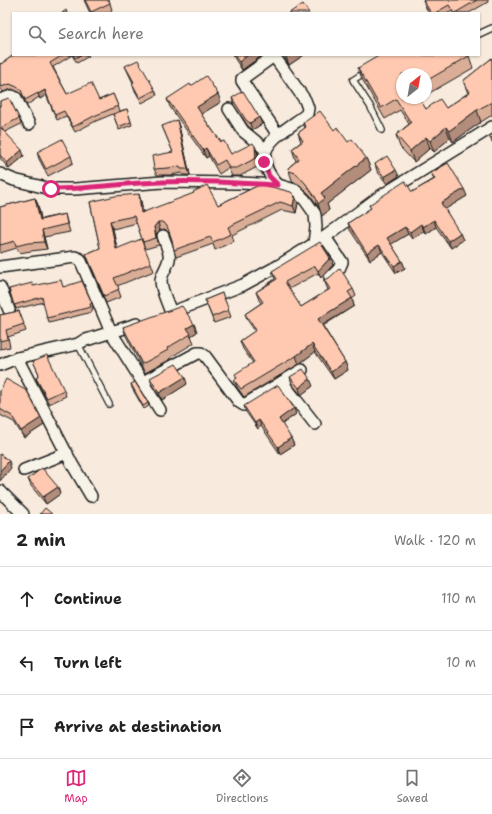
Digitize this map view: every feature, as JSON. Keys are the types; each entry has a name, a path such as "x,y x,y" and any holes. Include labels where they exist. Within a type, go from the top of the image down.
{"street":[{"path":"278,135 242,81 242,79 274,56 305,100 308,108 307,114 278,135 265,149 264,162 269,176 278,185"},
{"path":"0,100 12,96 16,98 29,124"},
{"path":"229,109 243,131 265,149"},
{"path":"0,365 17,358 78,344 83,341 171,313 243,285 314,244 379,197 492,127"},
{"path":"0,174 14,180 51,189 75,189 162,182 278,185 295,190 305,200 315,214 316,227 314,244"},
{"path":"163,236 170,254 170,258 161,280 162,288 171,313"},
{"path":"325,237 342,262 339,269 327,281"},
{"path":"0,267 78,258 111,332 160,410"},
{"path":"0,287 9,310"},
{"path":"143,382 197,353 201,353 205,356 242,404 247,405 302,370"},
{"path":"17,358 91,496"},
{"path":"282,382 315,424"},
{"path":"24,470 67,453"},
{"path":"0,491 23,514"}],"lane":[{"path":"480,34 492,28"},
{"path":"375,66 353,80 370,106 382,130"},
{"path":"78,344 109,404"}],"building":[{"path":"85,0 109,0 110,3 91,12"},
{"path":"423,0 477,0 457,12 453,12 449,5 437,12 430,12"},
{"path":"303,4 308,12 291,12"},
{"path":"13,56 61,56 50,63 67,94 91,83 99,100 113,94 118,106 73,127 64,111 55,115 45,90 25,100 21,90 17,87 10,84 1,87 0,63 1,64"},
{"path":"235,56 247,56 239,62"},
{"path":"378,56 469,56 432,78 432,68 396,68 396,99 381,108 358,68"},
{"path":"492,58 492,102 477,110 449,131 446,127 430,141 426,137 410,151 396,135 411,123 399,104 423,104 426,109 440,99 446,108 470,92 463,81"},
{"path":"138,60 155,90 140,98 132,83 134,82 125,66"},
{"path":"206,76 218,94 197,107 205,120 221,142 224,141 231,154 253,143 255,146 256,158 237,168 229,168 225,160 216,165 206,148 203,150 167,99 190,84 191,86"},
{"path":"243,91 259,117 250,123 246,120 232,98"},
{"path":"9,98 19,118 1,128 22,150 7,163 0,155 0,101"},
{"path":"127,109 131,122 118,127 113,114"},
{"path":"320,111 334,130 337,127 348,142 352,139 366,158 321,193 325,198 318,204 316,198 306,184 296,173 289,171 288,168 299,159 292,149 303,141 298,133 306,127 303,123"},
{"path":"177,120 188,169 181,169 180,166 154,169 152,156 173,152 162,126"},
{"path":"62,139 71,156 46,169 37,152"},
{"path":"387,156 396,170 384,177 375,164"},
{"path":"448,163 464,189 441,203 460,233 448,241 434,220 423,227 421,224 410,232 405,227 387,238 402,261 394,266 379,245 367,253 348,223 371,208 369,205 405,181 412,192 435,179 431,173"},
{"path":"261,184 291,192 295,196 293,206 280,202 228,227 231,234 213,242 210,237 174,250 167,226 162,222 158,222 154,227 156,238 143,242 134,216 110,221 116,249 141,239 151,263 114,278 119,289 104,296 86,254 100,248 90,202 115,196 139,194 141,213 194,193 193,192 207,185 218,205"},
{"path":"35,198 40,220 65,214 67,224 42,230 44,242 28,243 16,246 15,241 0,245 0,207"},
{"path":"320,242 330,258 318,271 315,266 285,282 301,307 330,289 324,280 329,278 340,268 353,289 348,292 352,298 318,319 345,362 331,372 312,344 296,356 241,389 234,380 237,378 235,374 254,362 240,341 256,330 245,314 263,302 256,292 277,279 272,271"},
{"path":"61,280 63,287 82,281 92,303 90,304 91,307 47,318 42,297 14,305 9,289 32,283 33,286"},
{"path":"222,293 229,310 212,317 205,300"},
{"path":"182,306 194,324 187,328 191,334 167,348 168,350 142,364 123,327"},
{"path":"19,311 24,324 6,330 8,339 0,341 0,315"},
{"path":"47,355 64,390 47,398 36,378 39,374 33,361"},
{"path":"176,364 185,377 159,393 150,378"},
{"path":"303,369 310,379 299,388 290,377"},
{"path":"6,379 27,391 41,418 21,431 12,416 0,409 0,391"},
{"path":"135,382 148,403 143,406 131,384"},
{"path":"278,385 294,408 279,419 291,438 278,447 259,420 255,423 244,406"},
{"path":"0,454 9,461 0,471"},
{"path":"42,468 58,487 43,497 28,479"},
{"path":"45,508 52,514 40,514"}],"route":[{"path":"51,189 75,189 162,182 278,185 269,176 264,162"}]}
